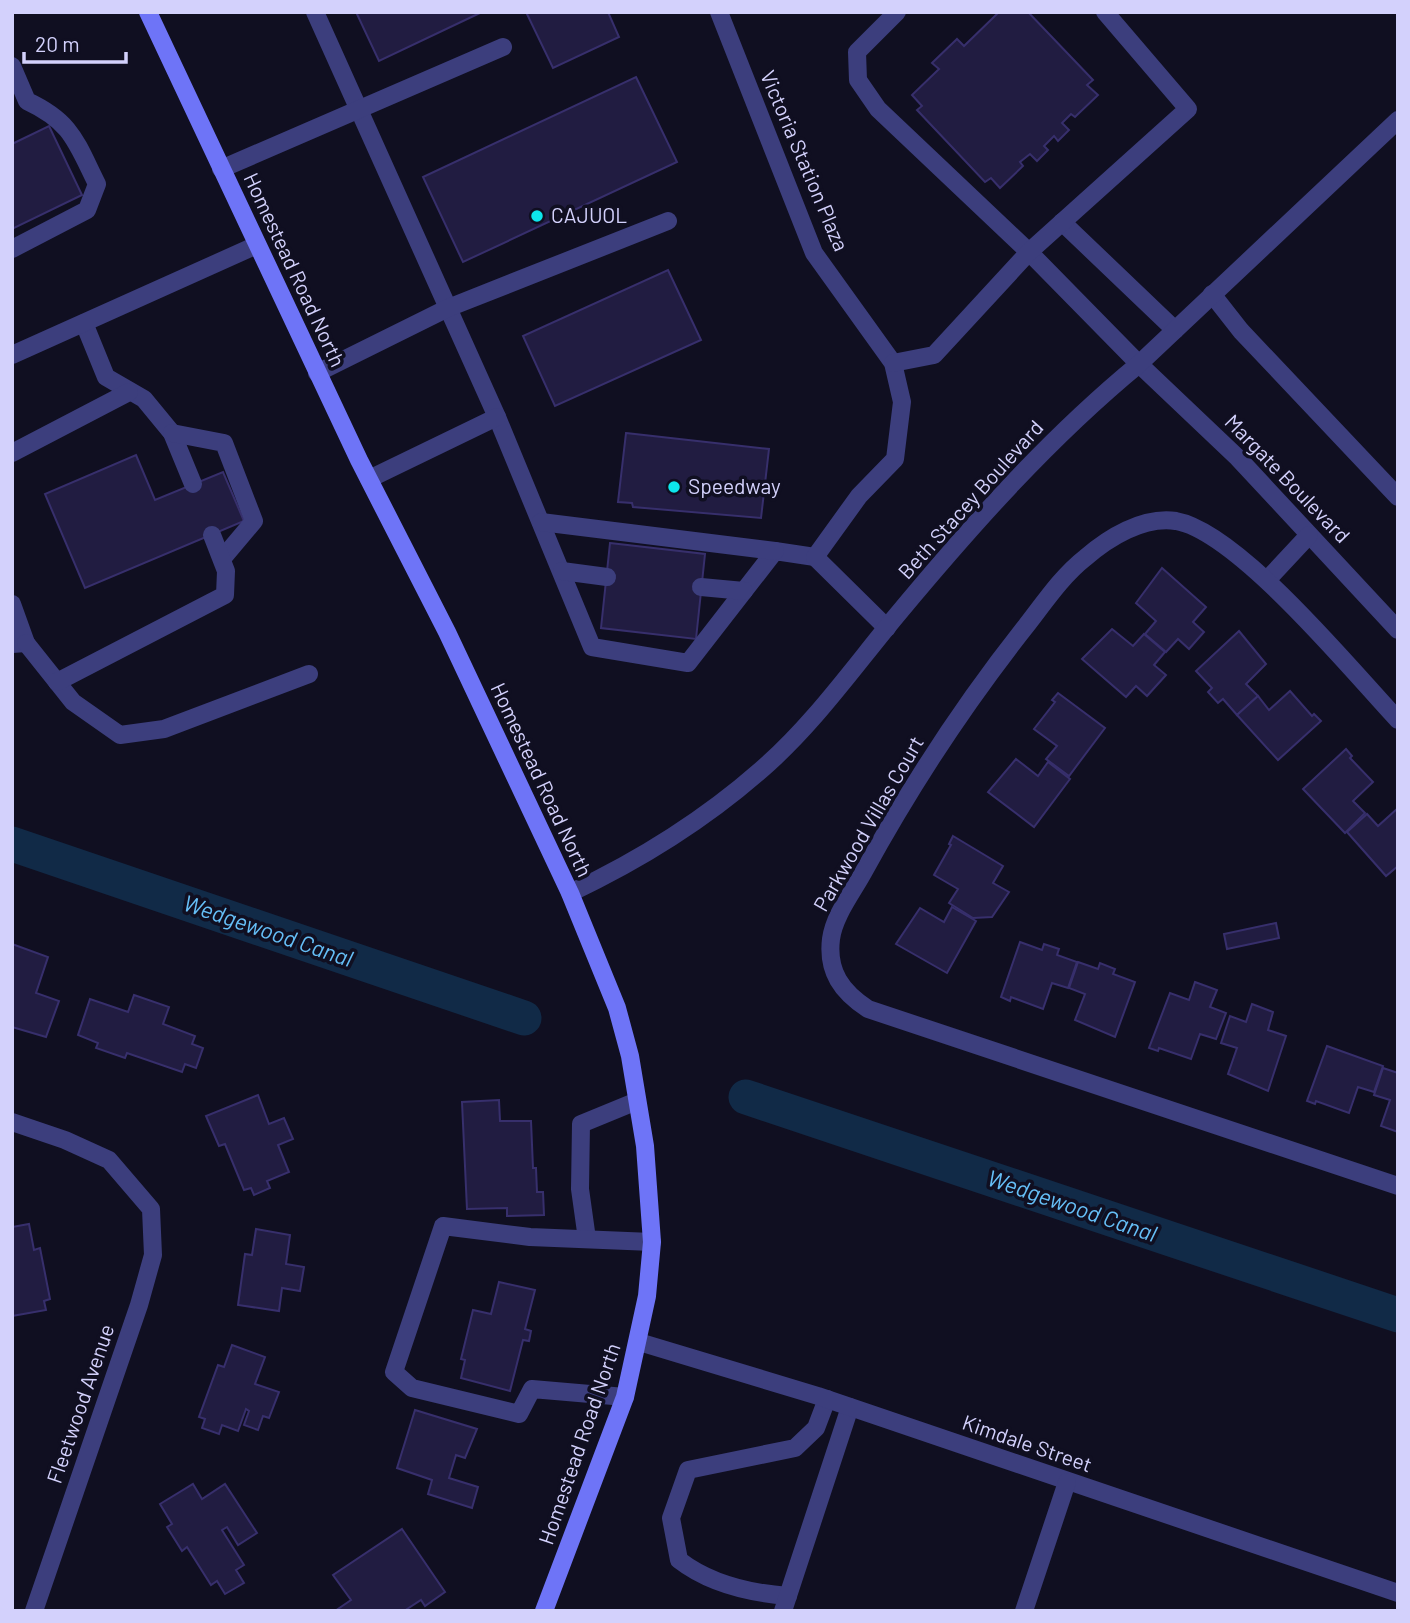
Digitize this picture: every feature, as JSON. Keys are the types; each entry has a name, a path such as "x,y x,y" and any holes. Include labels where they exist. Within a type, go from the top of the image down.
{"main road":[{"name":"Homestead Road North","path":"148,12 317,373 447,632 570,894 617,1008 645,1146 652,1242 639,1342 625,1397 544,1611"}],"street":[{"path":"315,12 497,417 592,647 688,663 775,551"},
{"name":"Victoria Station Plaza","path":"719,12 814,253 893,363 902,401 895,459 859,496 815,557"},
{"name":"Margate Boulevard","path":"897,12 857,52 858,80 878,109 1029,252 1139,364 1238,458 1398,630"},
{"path":"893,363 934,355 1029,252 1188,110 1105,12"},
{"path":"221,169 503,47"},
{"path":"12,66 20,105 52,112 70,130 97,184 87,210 12,249"},
{"name":"Beth Stacey Boulevard","path":"570,894 629,866 761,770 802,730 991,506 1096,400 1139,364 1398,120"},
{"path":"317,373 448,308 668,220"},
{"path":"1062,222 1175,330"},
{"path":"12,355 257,245"},
{"path":"1212,294 1241,331 1398,497"},
{"path":"84,323 106,377 144,400 172,433 193,484"},
{"path":"12,453 129,392"},
{"path":"369,479 497,417"},
{"path":"172,433 224,443 254,521 222,559"},
{"name":"Parkwood Villas Court","path":"1398,720 1267,580 1213,538 1196,527 1173,521 1128,528 1084,558 994,666 881,841 832,932 832,965 844,992 868,1009 1398,1186"},
{"path":"541,523 815,557 887,628"},
{"path":"57,682 225,595 226,571 212,535"},
{"path":"1267,580 1309,535"},
{"path":"562,571 607,577"},
{"path":"701,587 744,591"},
{"path":"12,604 19,643 73,702 120,735 164,729 309,674"},
{"path":"587,1239 580,1189 582,1124 637,1101"},
{"name":"Fleetwood Avenue","path":"12,1122 65,1140 108,1160 150,1209 153,1255 139,1305 36,1610"},
{"path":"625,1397 532,1389 519,1414 412,1388 394,1372 443,1226 530,1237 652,1242"},
{"name":"Kimdale Street","path":"639,1342 827,1399 1398,1593"},
{"path":"827,1399 816,1428 795,1448 688,1470 671,1518 679,1560 700,1576 785,1603 850,1407"},
{"path":"1024,1611 1067,1482"}],"building":[{"path":"356,12 482,12 379,61"},
{"path":"526,12 608,12 619,37 553,68"},
{"path":"999,12 1028,12 1093,80 1087,85 1098,95 1075,117 1071,114 1062,123 1069,130 1058,141 1054,136 1044,146 1048,150 1037,161 1030,154 1020,162 1023,166 1000,188 991,178 985,182 917,110 922,106 912,95 939,69 932,63 957,39 964,46"},
{"path":"636,77 677,162 463,262 423,177"},
{"path":"49,126 82,195 12,229 12,144"},
{"path":"668,270 701,340 555,406 523,336"},
{"path":"626,433 769,449 761,518 633,507 632,503 618,502"},
{"path":"136,455 155,500 223,472 244,521 85,588 45,494"},
{"path":"610,543 705,554 696,639 601,628"},
{"path":"1162,568 1206,607 1193,622 1204,632 1189,649 1178,639 1166,652 1145,634 1156,621 1136,603"},
{"path":"1112,629 1133,646 1144,634 1165,652 1154,665 1166,675 1147,696 1136,686 1126,697 1082,659"},
{"path":"1239,631 1266,664 1246,684 1258,696 1237,715 1223,699 1218,703 1208,692 1212,688 1196,671"},
{"path":"1290,691 1312,716 1314,714 1321,721 1278,760 1237,715 1258,696 1269,710"},
{"path":"1058,693 1105,728 1069,776 1046,759 1057,746 1034,729 1055,702 1052,700"},
{"path":"1346,749 1352,756 1350,758 1373,782 1353,801 1365,813 1345,833 1303,789"},
{"path":"1016,759 1038,776 1048,762 1070,779 1034,827 988,792"},
{"path":"1398,808 1398,866 1386,876 1347,832 1367,814 1378,826"},
{"path":"953,836 1003,866 993,883 1009,892 992,917 973,918 949,903 958,889 934,875 951,845 949,844"},
{"path":"952,907 976,921 947,973 896,944 920,908 944,922"},
{"path":"1276,923 1279,938 1227,949 1224,934"},
{"path":"1020,942 1042,950 1044,944 1059,949 1057,955 1077,962 1068,988 1052,983 1043,1009 1011,997 1010,1001 1001,997"},
{"path":"12,944 48,957 36,993 59,1001 46,1037 12,1027"},
{"path":"1078,962 1098,969 1100,963 1115,969 1113,974 1135,982 1115,1037 1075,1020 1085,994 1069,988"},
{"path":"1195,982 1217,990 1210,1007 1226,1013 1216,1039 1200,1034 1191,1059 1159,1048 1158,1051 1149,1048 1170,993 1189,1000"},
{"path":"134,995 169,1007 163,1024 195,1036 192,1044 203,1048 196,1068 185,1064 182,1072 127,1053 125,1058 96,1048 98,1043 78,1035 90,999 128,1012"},
{"path":"1252,1004 1273,1012 1268,1030 1286,1036 1268,1091 1228,1074 1237,1048 1221,1043 1230,1016 1246,1022"},
{"path":"1327,1046 1383,1066 1374,1092 1358,1087 1349,1113 1316,1101 1315,1104 1307,1101"},
{"path":"1383,1068 1398,1073 1398,1132 1381,1126 1390,1100 1374,1095"},
{"path":"258,1095 269,1124 284,1118 293,1139 278,1145 289,1172 267,1181 270,1188 254,1195 251,1188 244,1190 225,1144 219,1146 206,1116"},
{"path":"499,1100 500,1121 531,1121 533,1168 536,1168 537,1192 543,1192 544,1215 507,1216 507,1208 467,1209 462,1102"},
{"path":"29,1224 34,1250 40,1248 50,1299 44,1301 46,1310 12,1316 12,1227"},
{"path":"256,1229 290,1235 286,1264 304,1267 300,1291 282,1288 279,1311 238,1305 245,1254 252,1255"},
{"path":"499,1282 535,1290 525,1329 531,1331 529,1341 523,1340 510,1391 461,1378 465,1360 461,1359 473,1310 491,1314"},
{"path":"232,1345 265,1357 255,1384 279,1392 269,1418 263,1416 258,1430 244,1425 249,1411 246,1409 238,1431 222,1425 219,1434 202,1428 205,1419 199,1417 218,1365 224,1367"},
{"path":"415,1410 477,1429 465,1458 456,1455 449,1478 478,1487 472,1508 428,1494 432,1480 397,1468"},
{"path":"193,1484 202,1499 225,1484 257,1533 238,1545 227,1527 222,1530 244,1565 236,1570 244,1583 225,1594 217,1581 211,1585 187,1547 182,1551 167,1527 172,1524 160,1504"},
{"path":"402,1529 445,1592 425,1606 421,1600 404,1611 335,1611 351,1600 333,1575"}],"waterway":[{"name":"Wedgewood Canal","path":"12,844 524,1018"},
{"name":"Wedgewood Canal","path":"746,1097 1398,1315"}],"place":[{"name":"CAJUOL","path":"537,216"},
{"name":"Speedway","path":"674,487"}]}
